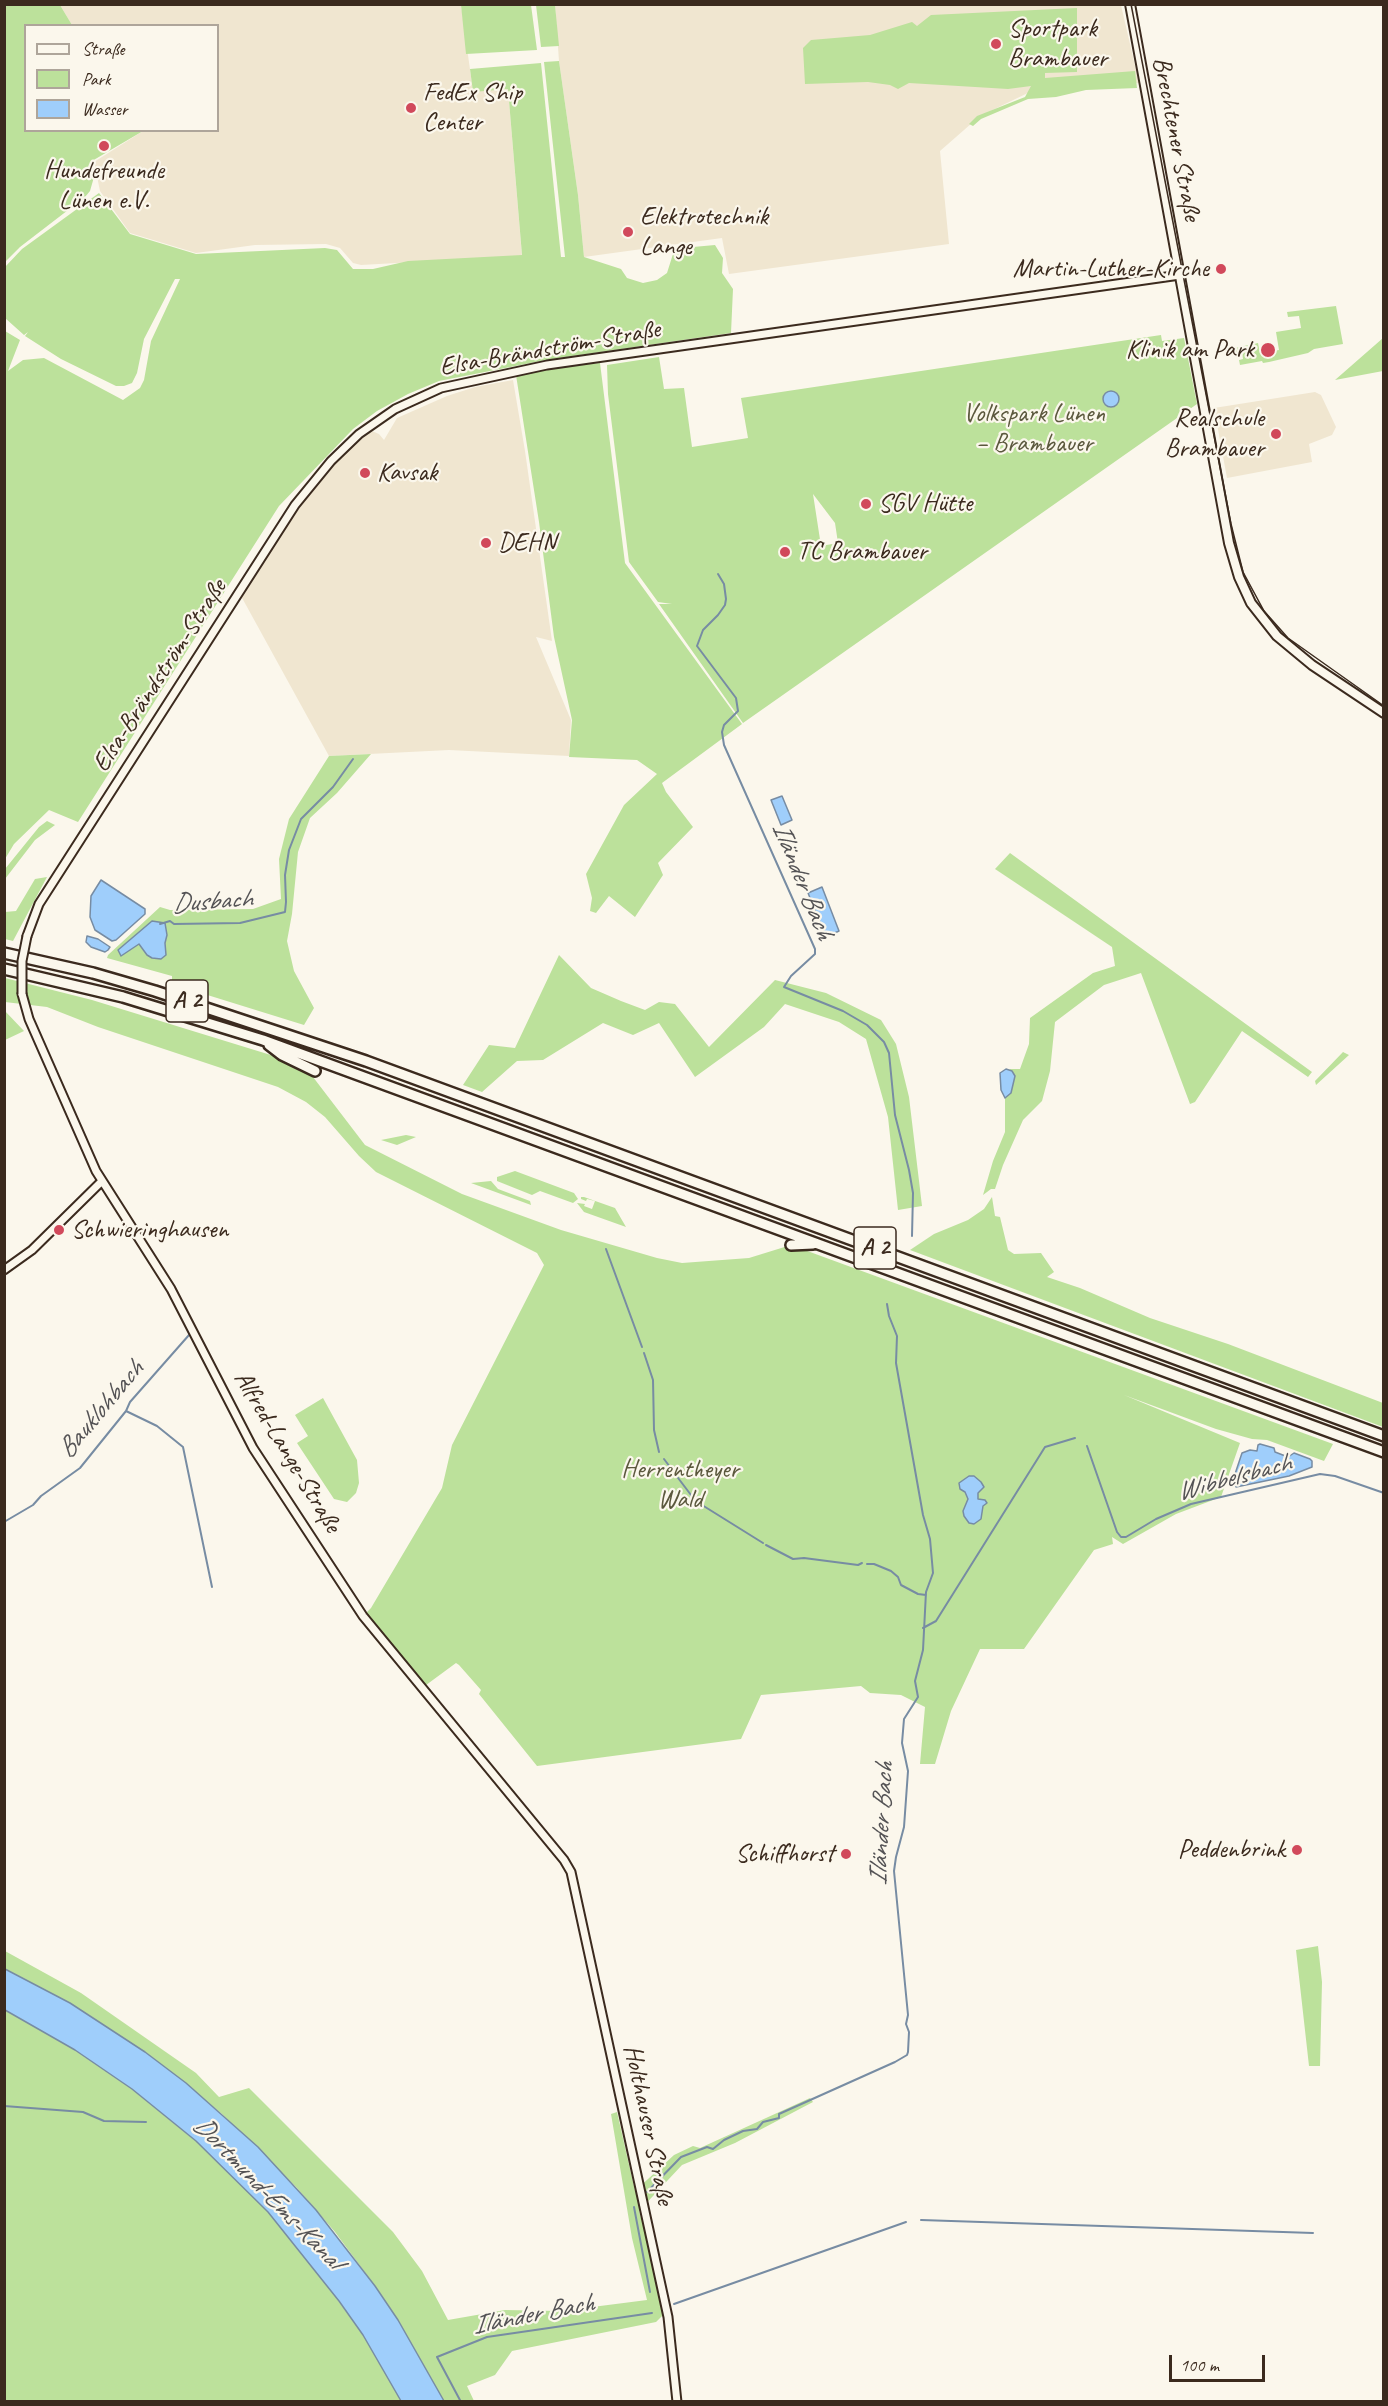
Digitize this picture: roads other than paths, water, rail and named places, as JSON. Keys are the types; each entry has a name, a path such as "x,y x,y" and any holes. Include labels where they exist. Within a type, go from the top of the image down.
{"highway":[{"name":"A 2","path":"4,953 93,973 166,994 356,1057 1383,1436"},
{"name":"A 2","path":"4,969 123,997 263,1040 1383,1452"},
{"path":"263,1040 282,1055 315,1071"},
{"path":"791,1245 819,1243"}],"main road":[{"name":"Brechtener Straße","path":"1130,4 1229,543 1245,592 1263,620 1286,644 1383,713"}],"street":[{"name":"Elsa-Brändström-Straße","path":"22,994 22,961 27,936 39,904 295,505 331,461 359,434 395,409 441,388 547,365 1180,275"},
{"name":"Alfred-Lange-Straße","path":"22,994 28,1019 102,1181 171,1289 253,1448 363,1616 564,1860"},
{"path":"4,1270 32,1250 102,1181"},
{"name":"Holthauser Straße","path":"564,1860 572,1872 668,2317 676,2402"}],"water":[{"path":"1111,391 1117,393 1119,399 1117,405 1111,407 1105,405 1103,399 1105,393"},
{"path":"782,796 792,820 781,825 771,800"},
{"path":"101,880 145,909 145,914 112,941 95,930 90,917 91,896"},
{"path":"822,887 839,931 826,937 808,893"},
{"path":"152,921 165,923 166,955 161,959 152,958 139,944 121,956 118,950"},
{"path":"87,936 98,939 110,947 105,952 91,947 86,942"},
{"path":"1006,1069 1012,1071 1015,1076 1011,1093 1005,1098 1001,1090 1000,1073"},
{"path":"1260,1444 1274,1448 1275,1452 1288,1457 1294,1453 1310,1459 1312,1467 1289,1476 1236,1487 1233,1480 1242,1453 1250,1450 1257,1451"},
{"path":"969,1476 974,1476 981,1482 984,1487 978,1493 978,1499 985,1500 987,1503 983,1506 981,1519 974,1524 969,1523 964,1516 963,1511 968,1499 965,1492 960,1489 959,1483"},
{"name":"Dortmund-Ems-Kanal","path":"5,1969 70,2003 145,2052 186,2083 258,2147 316,2210 375,2286 398,2320 444,2401 401,2401 363,2335 268,2212 196,2141 132,2089 75,2050 5,2010"}],"waterway":[{"name":"Iländer Bach","path":"718,574 724,584 725,605 703,630 697,646 736,698 738,711 724,725 722,732 724,745 815,949 815,954 791,976 784,987 843,1011 867,1025 884,1042 889,1053 895,1115 913,1193 912,1236"},
{"name":"Dusbach","path":"160,924 170,921 174,924 240,923 285,912 285,875 289,850 301,819 333,787 353,759"},
{"path":"606,1249 642,1347"},
{"name":"Iländer Bach","path":"647,2192 681,2157 707,2147 713,2149 724,2140 743,2131 757,2129 763,2122 779,2118 779,2114 895,2062 908,2052 909,2032 906,2024 908,2015 894,1871 904,1827 908,1771 902,1743 904,1719 918,1697 915,1681 923,1650 926,1592 933,1573 930,1539 923,1515 896,1363 897,1336 887,1304"},
{"name":"Bauklohbach","path":"4,1522 33,1505 41,1496 80,1468 126,1411 130,1402 189,1335"},
{"path":"644,1353 653,1380 654,1430 659,1452"},
{"path":"126,1411 157,1426 183,1447 212,1587"},
{"name":"Wibbelsbach","path":"923,1628 936,1621 1045,1447 1075,1438"},
{"name":"Wibbelsbach","path":"1087,1446 1117,1532 1121,1537 1126,1537 1156,1519 1191,1504 1320,1474 1335,1476 1384,1493"},
{"path":"664,1459 670,1467"},
{"path":"672,1470 691,1495 702,1505 763,1543"},
{"path":"766,1545 793,1559 804,1558 858,1565 862,1563"},
{"path":"867,1564 874,1564 891,1571 898,1577 901,1585 918,1594 926,1595"},
{"path":"4,2106 83,2112 104,2121 146,2122"},
{"name":"Iländer Bach","path":"634,2207 650,2292"},
{"path":"921,2220 1313,2233"},
{"path":"674,2304 906,2222"},
{"name":"Iländer Bach","path":"461,2402 437,2357 487,2337 652,2313"}],"tram line":[{"path":"1131,4 1231,524 1243,572 1264,611 1288,638 1384,706"}],"place":[{"name":"Sportpark Brambauer","path":"996,44"},
{"name":"FedEx Ship Center","path":"411,108"},
{"name":"Hundefreunde Lünen e.V.","path":"104,146"},
{"name":"Elektrotechnik Lange","path":"628,232"},
{"name":"Martin-Luther-Kirche","path":"1221,269"},
{"name":"Klinik am Park","path":"1268,350"},
{"name":"Realschule Brambauer","path":"1276,434"},
{"name":"Kavsak","path":"365,473"},
{"name":"SGV Hütte","path":"866,504"},
{"name":"DEHN","path":"486,543"},
{"name":"TC Brambauer","path":"785,552"},
{"name":"Schwieringhausen","path":"59,1230"},
{"name":"Peddenbrink","path":"1297,1850"},
{"name":"Schiffhorst","path":"846,1854"}],"park label":[{"name":"Volkspark Lünen – Brambauer","path":"1034,429"},
{"name":"Herrentheyer Wald","path":"680,1485"}]}
